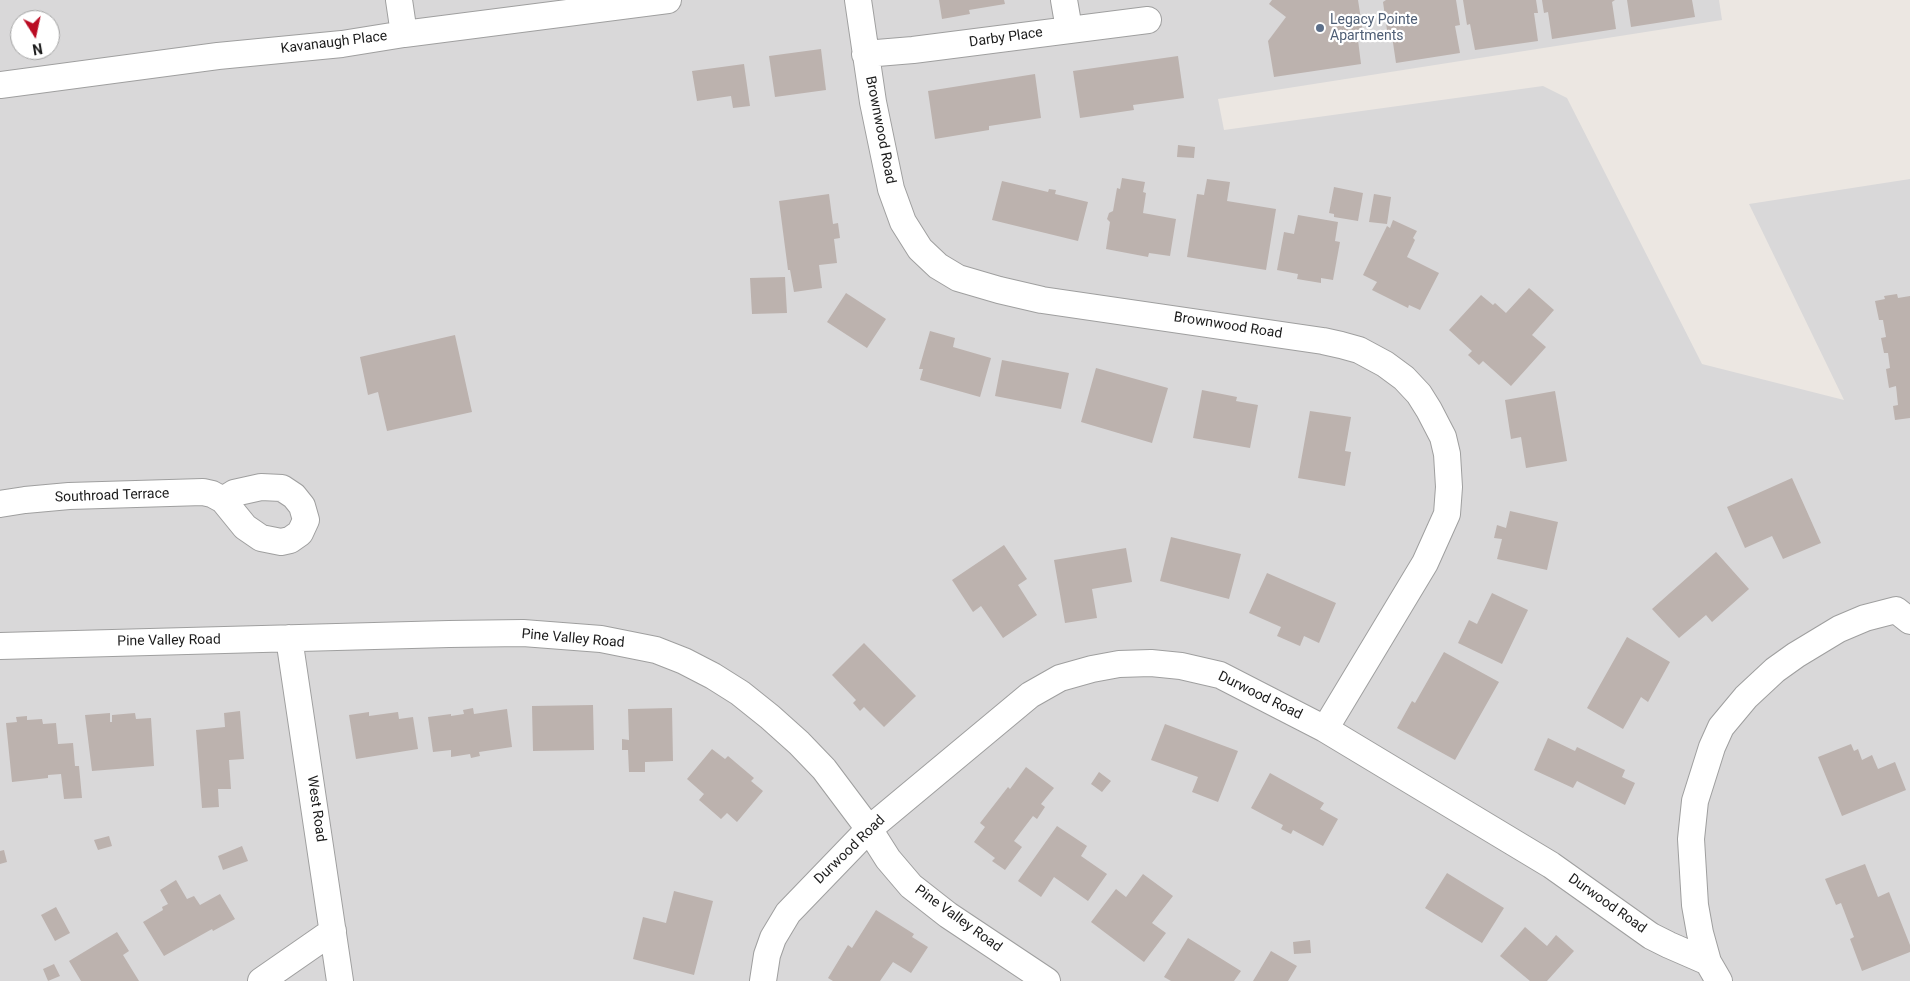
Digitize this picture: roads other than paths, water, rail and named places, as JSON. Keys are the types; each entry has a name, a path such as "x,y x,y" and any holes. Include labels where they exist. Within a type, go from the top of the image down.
{"street":[{"path":"399,0 404,34"},
{"name":"Kavanaugh Place","path":"0,85 218,56 342,44 404,34 668,0"},
{"name":"Brownwood Road","path":"858,0 878,131 891,189 903,222 920,249 938,266 958,278 1042,300 1341,345 1359,350 1384,364 1404,378 1419,394 1437,424 1443,437 1447,454 1450,487 1447,514 1424,563 1325,729"},
{"path":"1064,0 1069,29"},
{"name":"Darby Place","path":"865,54 913,50 1148,20"},
{"name":"Southroad Terrace","path":"0,504 69,496 203,492 223,500"},
{"path":"1713,971 1700,933 1695,905 1691,839 1695,801 1712,747 1722,727 1761,681 1796,655 1839,629 1865,618 1905,612"},
{"name":"Pine Valley Road","path":"0,646 522,634 601,639 656,650 713,676 740,693 770,717 824,769 869,829 888,859 911,886 948,915 1047,981"},
{"name":"West Road","path":"289,638 340,981"},
{"name":"Durwood Road","path":"763,981 767,955 773,938 788,913 869,829 1030,695 1060,678 1092,669 1119,664 1151,663 1199,669 1220,675 1325,729 1551,865 1651,936 1713,971"},
{"path":"261,981 333,931"}],"place":[{"name":"Legacy Pointe Apartments","path":"1320,28"}]}
